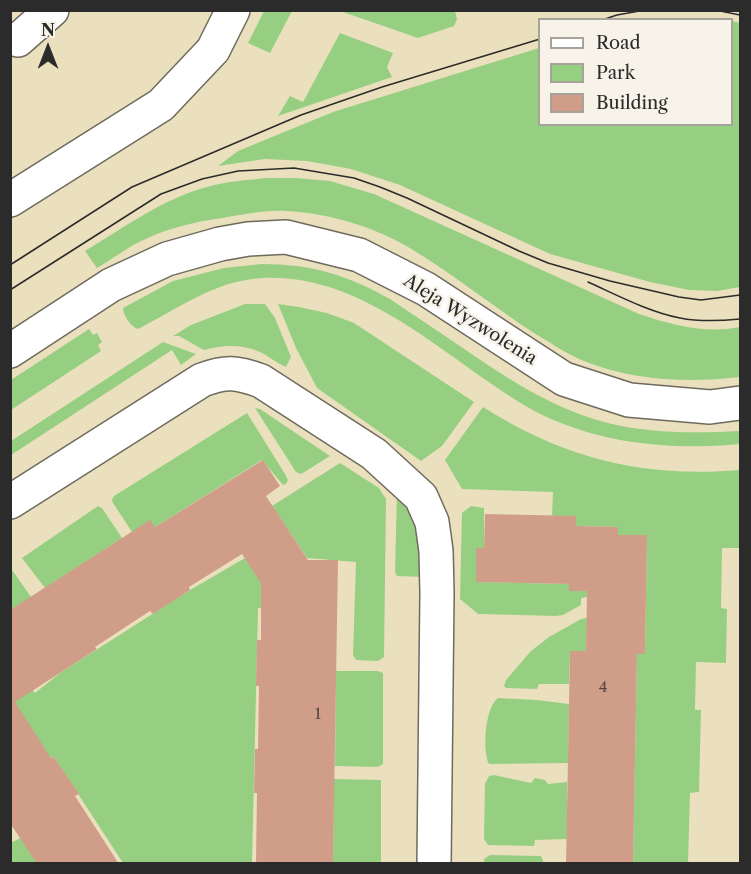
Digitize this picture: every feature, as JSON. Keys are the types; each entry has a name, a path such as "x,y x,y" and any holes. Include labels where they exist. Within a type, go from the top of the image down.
{"main road":[{"path":"18,40 52,10"},
{"path":"10,200 161,105 213,50 233,10"},
{"name":"Aleja Wyzwolenia","path":"10,351 111,285 167,259 248,239 286,237 359,255 416,284 564,379 629,400 710,407 741,403"},
{"path":"10,502 202,380 221,373 243,374 261,381 374,454 421,497 432,522 436,551 434,864"}],"green space":[{"path":"264,11 292,11 270,53 248,43"},
{"path":"340,11 455,11 457,19 454,26 418,38"},
{"path":"733,21 740,23 740,287 717,291 689,290 650,282 550,254 400,185 351,169 307,161 265,159 218,166 238,151 333,112 538,48 538,126 733,126"},
{"path":"340,33 393,53 387,67 392,77 278,116 290,96 303,102"},
{"path":"266,178 330,181 374,194 651,318 701,329 740,327 740,377 702,380 663,379 626,374 589,363 537,335 445,270 399,242 368,228 335,218 302,212 269,211 190,224 159,233 139,242 97,268 85,251 178,197 218,184"},
{"path":"262,264 297,266 329,272 359,283 390,299 526,389 586,417 624,427 657,431 740,431 740,444 657,445 601,436 575,428 524,405 433,342 368,303 335,289 300,280 263,278 229,284 198,296 138,329 124,314 123,308 173,281 224,268"},
{"path":"245,304 265,304 275,318 291,357 286,367 253,349 232,346 204,350 179,336 173,336 191,325"},
{"path":"278,304 327,313 354,323 474,402 442,446 421,461 317,388 296,348"},
{"path":"89,329 93,335 97,333 102,342 98,345 101,351 11,410 11,380"},
{"path":"163,342 196,354 181,365 172,350 11,455 11,441"},
{"path":"483,407 544,440 606,461 671,471 740,470 740,548 722,548 721,608 727,609 726,663 696,662 695,710 701,710 699,792 690,793 688,863 633,863 637,654 645,654 647,536 618,535 617,527 576,526 552,515 553,492 462,489 445,460"},
{"path":"255,408 260,409 330,456 301,474 296,472"},
{"path":"247,413 285,474 288,480 286,484 283,485 262,460 155,527 132,532 113,503 114,496"},
{"path":"340,463 379,488 386,499 384,657 378,661 356,660 353,655 356,562 307,558 272,506"},
{"path":"397,491 411,512 418,531 422,577 397,576 395,572"},
{"path":"98,506 102,508 122,538 45,588 22,558"},
{"path":"471,506 484,508 484,548 476,548 476,582 569,584 587,591 587,597 581,598 581,605 563,615 556,616 478,614 460,599 462,513"},
{"path":"245,558 265,585 261,608 258,608 252,863 123,863 54,757 51,758 11,701 31,688 35,693 60,673 190,590"},
{"path":"10,567 31,597 10,614"},
{"path":"587,618 586,651 570,651 569,684 539,684 537,689 506,688 504,686 506,680 531,651 549,637"},
{"path":"336,671 383,673 383,764 378,767 335,766"},
{"path":"498,698 569,704 568,763 489,764 485,740 486,730 490,710"},
{"path":"494,775 531,783 535,778 545,780 548,784 567,782 567,839 535,840 534,846 488,845 484,839 485,784 489,776"},
{"path":"334,779 381,780 381,863 333,864"},
{"path":"20,838 37,863 11,863 10,839 13,842"},
{"path":"490,855 541,856 544,863 484,863 484,859"}],"building":[{"path":"263,460 280,486 266,496 308,560 338,560 333,864 256,864 257,793 254,793 255,749 258,749 259,686 256,686 257,640 261,640 261,583 242,554 189,587 190,590 153,614 150,611 95,647 97,649 15,702 51,758 54,757 79,794 75,796 119,864 37,864 10,823 10,610 150,520 155,527"},
{"path":"485,514 576,516 576,526 618,527 618,535 647,535 645,654 637,654 633,864 566,864 570,651 586,651 587,591 569,591 569,584 476,582 476,548 484,548"}],"tram line":[{"path":"608,18 645,10"},
{"path":"715,10 740,15"},
{"path":"10,265 132,187 301,115 382,87 538,40"},
{"path":"10,290 161,194 202,179 238,171 294,168 354,178 380,187 548,263 610,281 701,300 740,295"},
{"path":"588,282 633,303 668,315 702,321 740,319"}]}
